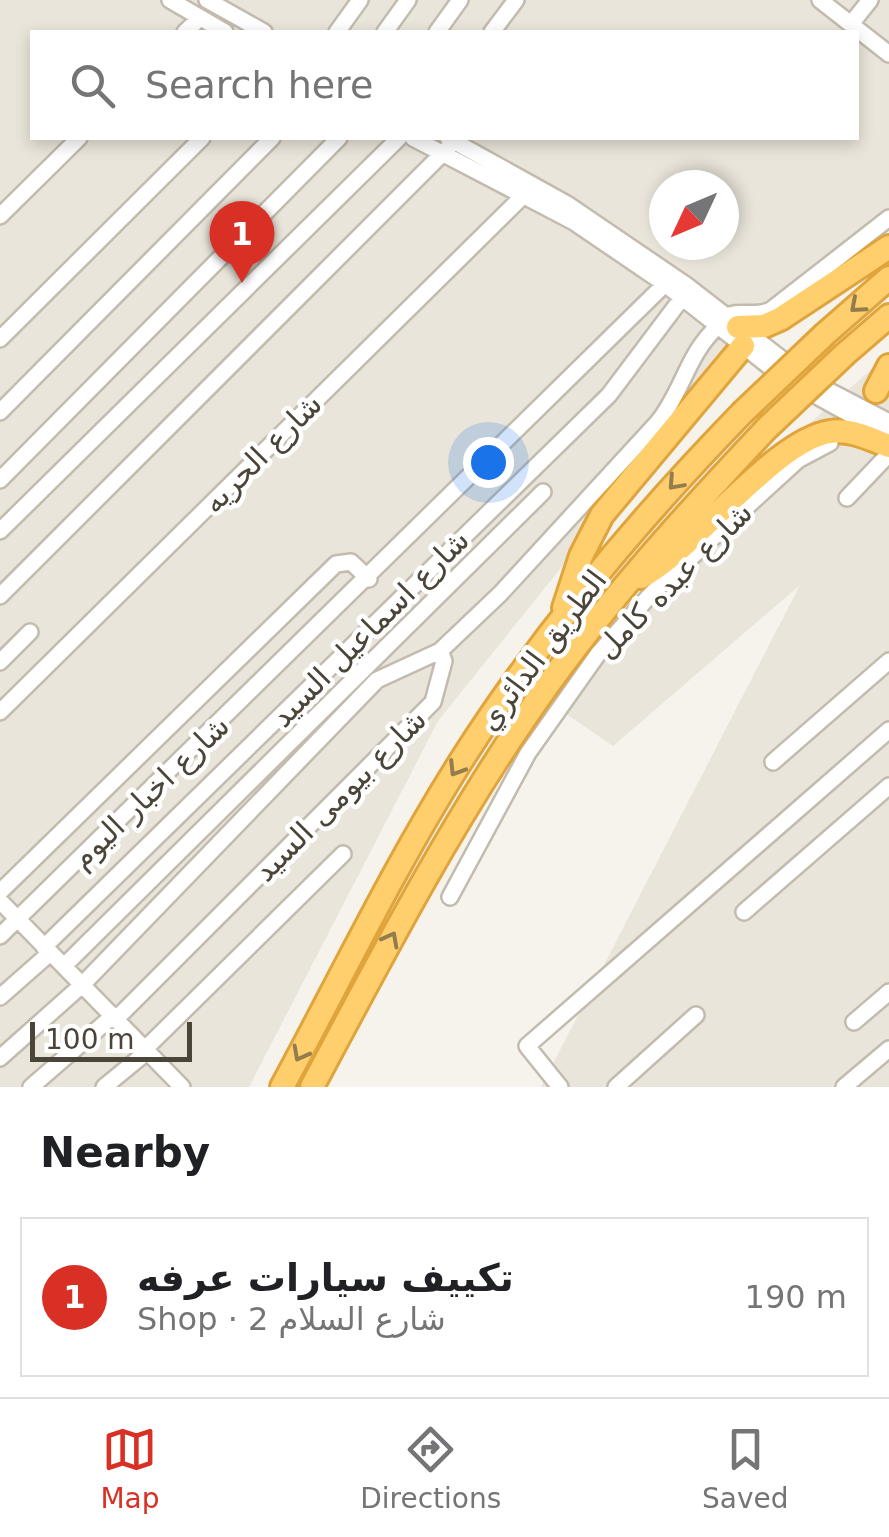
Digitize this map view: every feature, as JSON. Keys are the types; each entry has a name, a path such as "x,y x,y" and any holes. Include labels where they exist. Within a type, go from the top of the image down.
{"highway":[{"path":"558,624 581,556 602,515 731,329 764,326 780,319 889,248"},
{"name":"الطريق الدائري","path":"282,1087 440,796 558,624 642,520 742,413 889,278"},
{"name":"الطريق الدائري","path":"312,1087 464,811 524,718 625,586 766,428 889,316"},
{"path":"875,392 889,366"},
{"path":"625,586 670,558 798,445 832,431 848,432 889,450"}],"street":[{"path":"170,0 221,30"},
{"path":"208,0 260,30"},
{"path":"338,30 360,0"},
{"path":"386,30 408,0"},
{"path":"438,30 460,0"},
{"path":"494,30 516,0"},
{"path":"820,0 859,30"},
{"path":"851,24 870,0"},
{"path":"188,30 200,18"},
{"path":"859,30 889,54"},
{"path":"0,216 77,140"},
{"path":"0,338 200,140"},
{"path":"0,412 270,140"},
{"path":"0,480 337,140"},
{"path":"0,532 397,140"},
{"path":"422,140 448,145 567,204 731,329 830,400 889,436"},
{"path":"448,145 731,329"},
{"path":"0,596 448,145"},
{"name":"شارع الحريه","path":"0,712 525,194"},
{"path":"0,1058 82,985 377,680 440,651 500,594 658,422 677,395 695,350 731,329 734,313 755,316 771,310 889,218"},
{"name":"شارع اخبار اليوم","path":"0,936 665,284"},
{"name":"شارع اسماعيل السيد","path":"0,997 609,396 682,298"},
{"path":"830,400 875,392 889,422"},
{"name":"شارع عبده كامل","path":"450,897 550,719 598,654 651,594 813,450 853,439 889,450"},
{"path":"847,498 889,450"},
{"name":"شارع اسماعيل السيد","path":"64,966 543,492"},
{"path":"0,892 336,564 350,562 368,579"},
{"path":"0,662 30,632"},
{"name":"شارع بيومى السيد","path":"30,1087 116,1017 432,702 444,661 440,651"},
{"path":"773,762 889,661"},
{"path":"555,1085 527,1046 889,730"},
{"path":"744,912 889,786"},
{"path":"104,1087 147,1050 343,854"},
{"path":"0,900 181,1087"},
{"path":"854,1022 889,992"},
{"path":"616,1087 696,1015"},
{"path":"844,1087 889,1049"}],"shaded area":[{"path":"0,0 889,0 889,224 756,325 438,721 249,1087 0,1087"},
{"path":"889,354 889,1087 541,1087 800,585 613,746 556,707 780,449"}],"place":[{"name":"تكييف سيارات عرفه","path":"242,283"}]}
